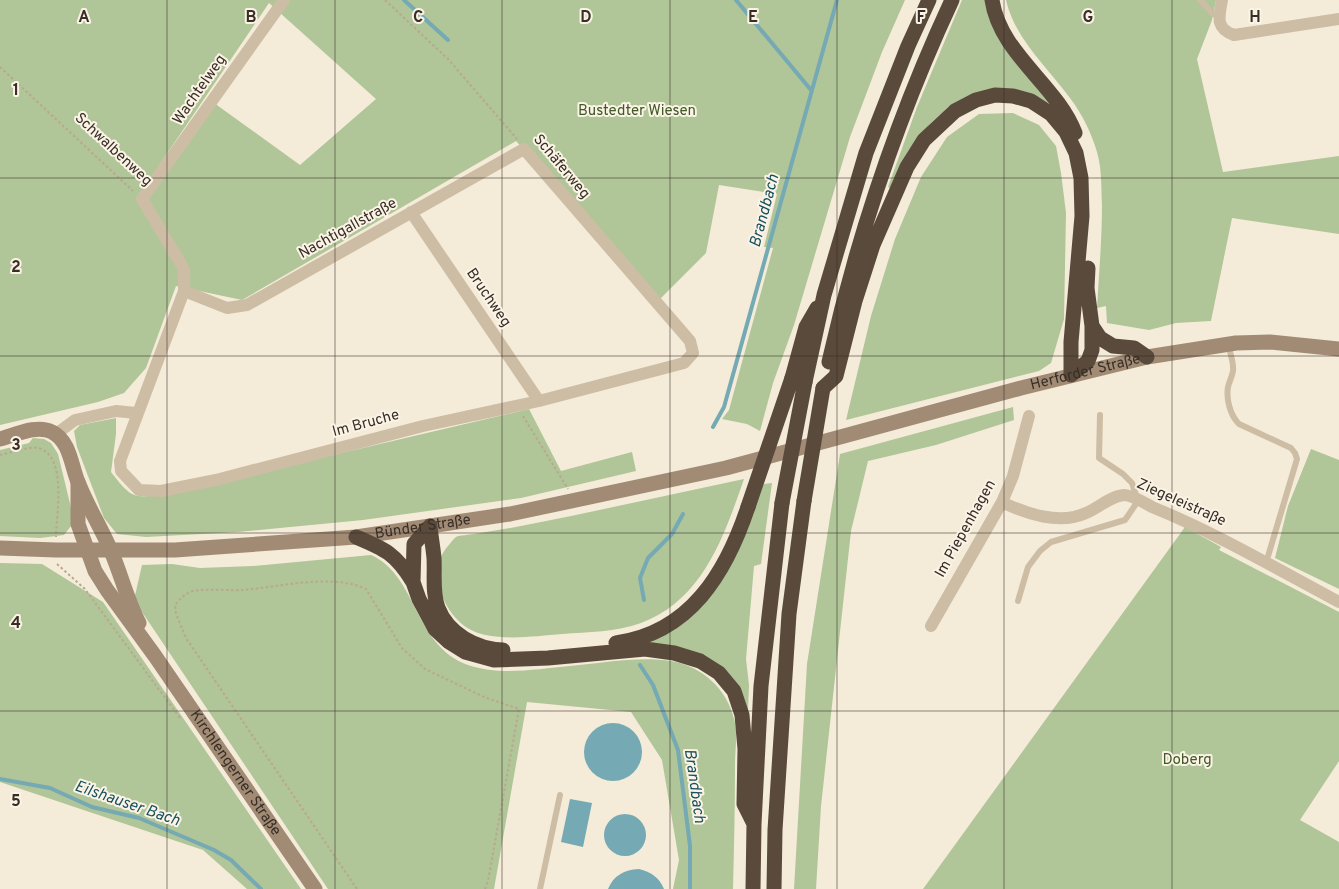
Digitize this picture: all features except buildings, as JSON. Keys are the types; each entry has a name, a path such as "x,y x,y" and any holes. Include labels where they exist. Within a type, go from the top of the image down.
{"highway":[{"path":"430,526 434,557 434,591 438,608 452,630 471,643 494,650 593,646 631,641 673,621 695,604 712,585 725,562 798,380 866,153 908,46 929,0"},
{"path":"774,889 774,830 788,632 804,501 823,388 844,299 887,158 927,54 952,0"},
{"path":"992,0 1001,28 1025,64 1062,108 1074,129 1084,156 1089,178 1090,214 1087,288 1092,326 1092,350 1088,361 1071,375"},
{"path":"823,388 836,376 855,301 874,245 907,167 924,140 955,111 976,100 995,95 1013,96 1030,101 1051,114 1066,132 1076,153 1080,178 1082,216 1071,342 1071,375"},
{"path":"1092,326 1100,338 1113,346 1134,348 1147,357"},
{"path":"753,889 754,824 762,686 782,503 798,380"},
{"path":"413,582 414,544 430,526"},
{"path":"356,537 376,545 403,565 435,629 449,642 465,652 494,660 548,658 645,649 674,653 700,661 719,673 734,691 742,715 745,749 744,804 754,824"}],"main road":[{"name":"Herforder Straße","path":"838,438 1071,375 1147,357 1228,344 1270,342 1339,349"},
{"path":"0,439 43,429 56,434 63,441 68,451 78,482"},
{"name":"Bünder Straße","path":"0,548 175,550 356,537 510,514 575,501 726,468 838,438"},
{"name":"Kirchlengerner Straße","path":"78,482 111,550 133,611 155,656"},
{"name":"Kirchlengerner Straße","path":"78,482 78,524 95,571 315,889"}],"street":[{"name":"Wachtelweg","path":"142,199 284,0"},
{"path":"1222,0 1219,16 1220,25 1226,32 1234,35 1339,19"},
{"name":"Nachtigallstraße","path":"184,291 227,308 247,305 524,149"},
{"name":"Schäferweg","path":"524,149 690,341 693,353 684,362"},
{"name":"Schwalbenweg","path":"136,414 184,291 184,269 142,199"},
{"name":"Bruchweg","path":"411,212 539,401"},
{"name":"Im Bruche","path":"136,414 120,460 121,470 139,490 160,491 216,480 423,426 539,401 684,362"},
{"path":"56,434 74,420 116,411 136,414"},
{"name":"Im Piepenhagen","path":"931,626 1002,502 1013,476 1029,416"},
{"name":"Ziegeleistraße","path":"1002,502 1032,513 1060,518 1085,514 1114,498 1125,495 1187,521 1339,602"}],"lane":[{"path":"1200,0 1213,14 1219,16"},
{"path":"1228,344 1233,373 1228,385 1228,403 1235,420 1239,424 1291,448 1296,453 1297,459 1266,563"},
{"path":"1018,601 1028,567 1040,551 1051,542 1125,520 1138,500 1132,483 1123,474 1099,458 1100,415"},
{"path":"540,889 560,795"}],"path":[{"name":"Schäferweg","path":"385,0 448,58 524,149"},
{"name":"Schwalbenweg","path":"0,67 142,199"},
{"path":"516,406 575,501"},
{"path":"0,454 37,448 45,450 52,459 59,490 56,550"},
{"path":"357,889 186,638 176,614 175,605 183,596 193,591 243,590 298,583 346,582 358,585 366,589 402,648 424,669 484,697 519,708 485,889"}],"green space":[{"name":"Bustedter Wiesen","path":"0,0 905,0 882,52 850,137 794,325 773,383 760,431 747,424 722,419 729,410 773,248 764,247 777,194 719,185 706,253 660,299 516,141 242,300 176,286 146,368 124,393 98,402 0,425","holes":["269,3 376,99 300,165 214,103 143,189"]},
{"path":"962,0 986,0 1056,109 1029,96 963,99 948,107 930,124 908,151 890,188 888,187 917,107"},
{"path":"1006,0 1216,0 1212,20 1197,59 1223,172 1339,156 1339,234 1232,218 1211,321 1176,323 1149,330 1107,323 1106,306 1097,308 1102,205 1099,158 1089,130 1078,110 1024,40 1010,14"},
{"path":"1013,113 1039,125 1056,146 1061,173 1066,213 1064,319 1051,363 1039,371 846,420 871,316 895,239 921,177 947,137 979,114"},
{"path":"1013,407 1014,420 936,445 868,461 851,531 821,806 816,889 794,889 807,664 840,454"},
{"path":"529,409 561,471 632,452 636,471 521,498 363,520 238,532 146,537 117,534 104,518 77,447 74,431 80,425 116,418 111,472 129,492 134,495 147,496 167,494"},
{"path":"33,438 44,439 51,443 58,454 73,516 71,526 64,535 40,538 0,536 0,450 29,443"},
{"path":"1311,449 1339,460 1339,589 1275,558 1288,506"},
{"path":"744,479 719,544 696,582 680,599 662,613 641,623 612,630 592,632 498,637 478,633 456,619 442,596 438,569 441,557 456,537 558,519"},
{"path":"772,483 761,564 754,566 746,659 749,685 748,711 726,673 640,645 688,617 764,484"},
{"name":"Doberg","path":"1185,527 1221,547 1219,550 1339,612 1339,761 1300,820 1339,842 1339,889 923,889"},
{"path":"371,555 386,565 398,578 436,642 450,655 468,665 493,670 519,671 646,659 682,664 693,668 712,681 726,698 731,708 736,730 733,889 673,889 679,860 662,760 631,712 527,702 494,889 328,889 134,600 142,565 172,564 200,568 253,566"},
{"path":"0,563 42,564 103,602 301,889 247,889 203,850 0,782"}],"water":[{"path":"613,723 624,725 637,736 642,752 640,763 629,776 613,781 602,779 589,768 584,752 586,741 597,728"},
{"path":"570,799 592,803 583,847 561,842"},
{"path":"629,814 637,817 643,823 646,835 643,847 637,853 621,856 613,853 607,847 604,831 607,823 613,817"},
{"path":"639,869 654,876 660,881 664,889 608,889 613,880 620,874"}],"waterway":[{"path":"404,0 448,40"},
{"path":"736,0 811,90"},
{"name":"Brandbach","path":"713,427 724,407 837,0"},
{"name":"Brandbach","path":"644,600 640,578 648,558 672,534 683,514"},
{"name":"Brandbach","path":"640,665 653,685 678,750 690,846 690,889"},
{"name":"Eilshauser Bach","path":"0,779 50,788 92,807 139,818 214,850 231,860 261,889"}]}
